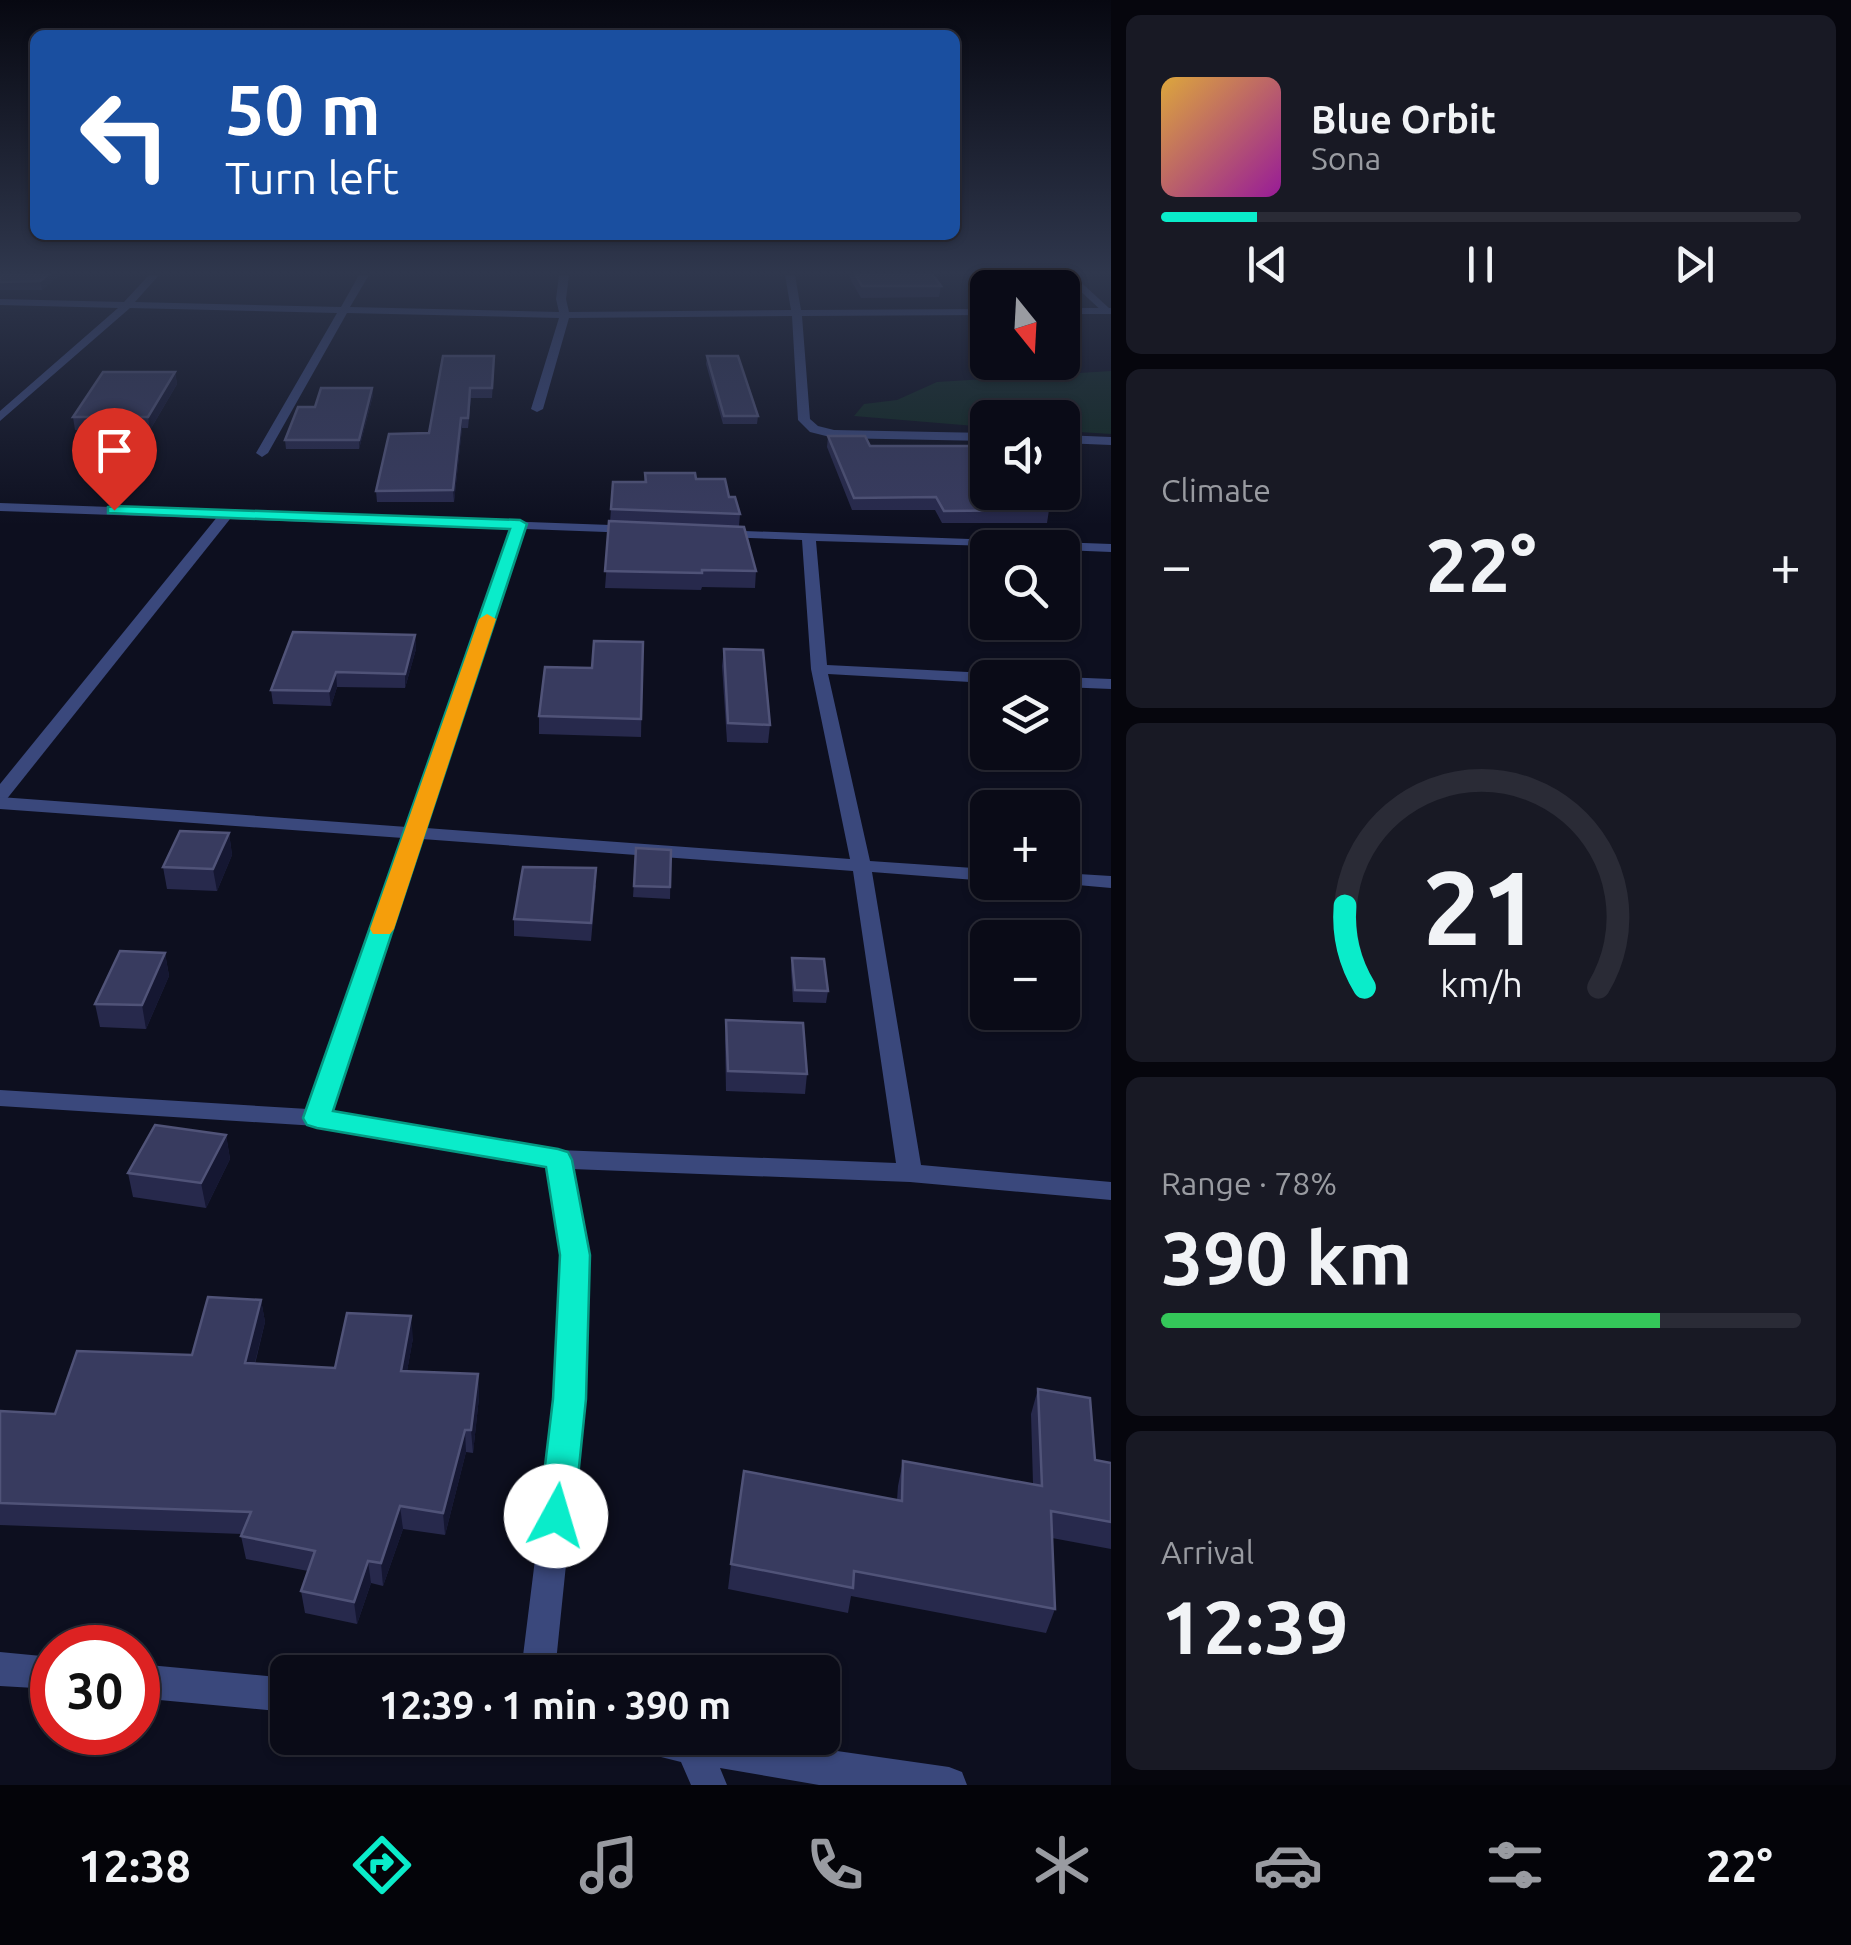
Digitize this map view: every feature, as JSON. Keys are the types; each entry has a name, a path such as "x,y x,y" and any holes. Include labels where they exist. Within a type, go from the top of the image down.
{"street":[{"path":"0,417 66,358"},
{"path":"262,453 315,358"},
{"path":"537,409 552,358"},
{"path":"800,358 804,420 814,429 834,434 970,438"},
{"path":"0,402 16,402"},
{"path":"1080,440 1111,441"},
{"path":"0,507 654,530"},
{"path":"0,800 227,514"},
{"path":"317,1118 520,524"},
{"path":"712,532 1111,548"},
{"path":"809,536 819,669 862,869 910,1173"},
{"path":"819,669 970,677"},
{"path":"1080,683 1111,684"},
{"path":"0,800 862,869 970,874"},
{"path":"1080,880 1111,882"},
{"path":"0,1098 317,1118 558,1160 910,1173 1111,1192"},
{"path":"540,1655 570,1399 575,1255 558,1160"},
{"path":"0,1668 30,1671"},
{"path":"160,1683 270,1693"},
{"path":"696,1755 709,1785"},
{"path":"736,1755 857,1780 948,1785"}],"green space":[{"path":"1111,371 1111,434 1080,432 1080,400 970,400 970,426 854,416 864,404 897,400 937,382 1080,380 1080,373"}],"building":[{"path":"443,358 494,358 492,388 470,388 468,418 461,418 453,490 376,491 389,434 429,433"},
{"path":"708,358 739,358 758,416 724,416"},
{"path":"103,372 175,372 148,417 73,417"},
{"path":"321,388 372,388 359,440 285,440 298,407 315,407"},
{"path":"828,436 865,436 870,446 970,446 970,510 1049,510 944,511 936,497 854,498"},
{"path":"645,473 695,473 696,479 725,479 729,497 735,497 740,514 611,509 613,482 646,482"},
{"path":"609,521 744,527 756,571 605,571"},
{"path":"293,632 415,635 405,674 336,672 329,691 271,690"},
{"path":"594,641 643,642 641,719 539,716 545,667 592,668"},
{"path":"724,649 763,650 770,725 728,723"},
{"path":"180,831 229,833 213,869 163,867"},
{"path":"636,848 671,850 670,887 634,886"},
{"path":"523,867 596,868 591,923 514,919"},
{"path":"120,951 165,953 142,1005 95,1004"},
{"path":"792,958 824,959 828,991 795,990"},
{"path":"726,1020 803,1023 807,1074 728,1071"},
{"path":"155,1125 226,1135 201,1183 128,1173"},
{"path":"208,1297 261,1300 245,1363 335,1368 347,1313 411,1316 401,1371 478,1374 471,1430 465,1430 443,1513 400,1506 381,1563 368,1561 354,1602 301,1591 315,1551 241,1536 251,1512 0,1503 0,1411 55,1414 77,1351 192,1355"},
{"path":"1038,1389 1090,1398 1095,1460 1111,1463 1111,1522 1051,1511 1055,1609 854,1571 853,1588 731,1564 744,1471 902,1501 903,1461 1042,1486"}],"slow traffic":[{"path":"382,929 487,619"}],"route":[{"path":"114,510 520,524 317,1118 558,1160 575,1255 570,1399 556,1516"}]}
